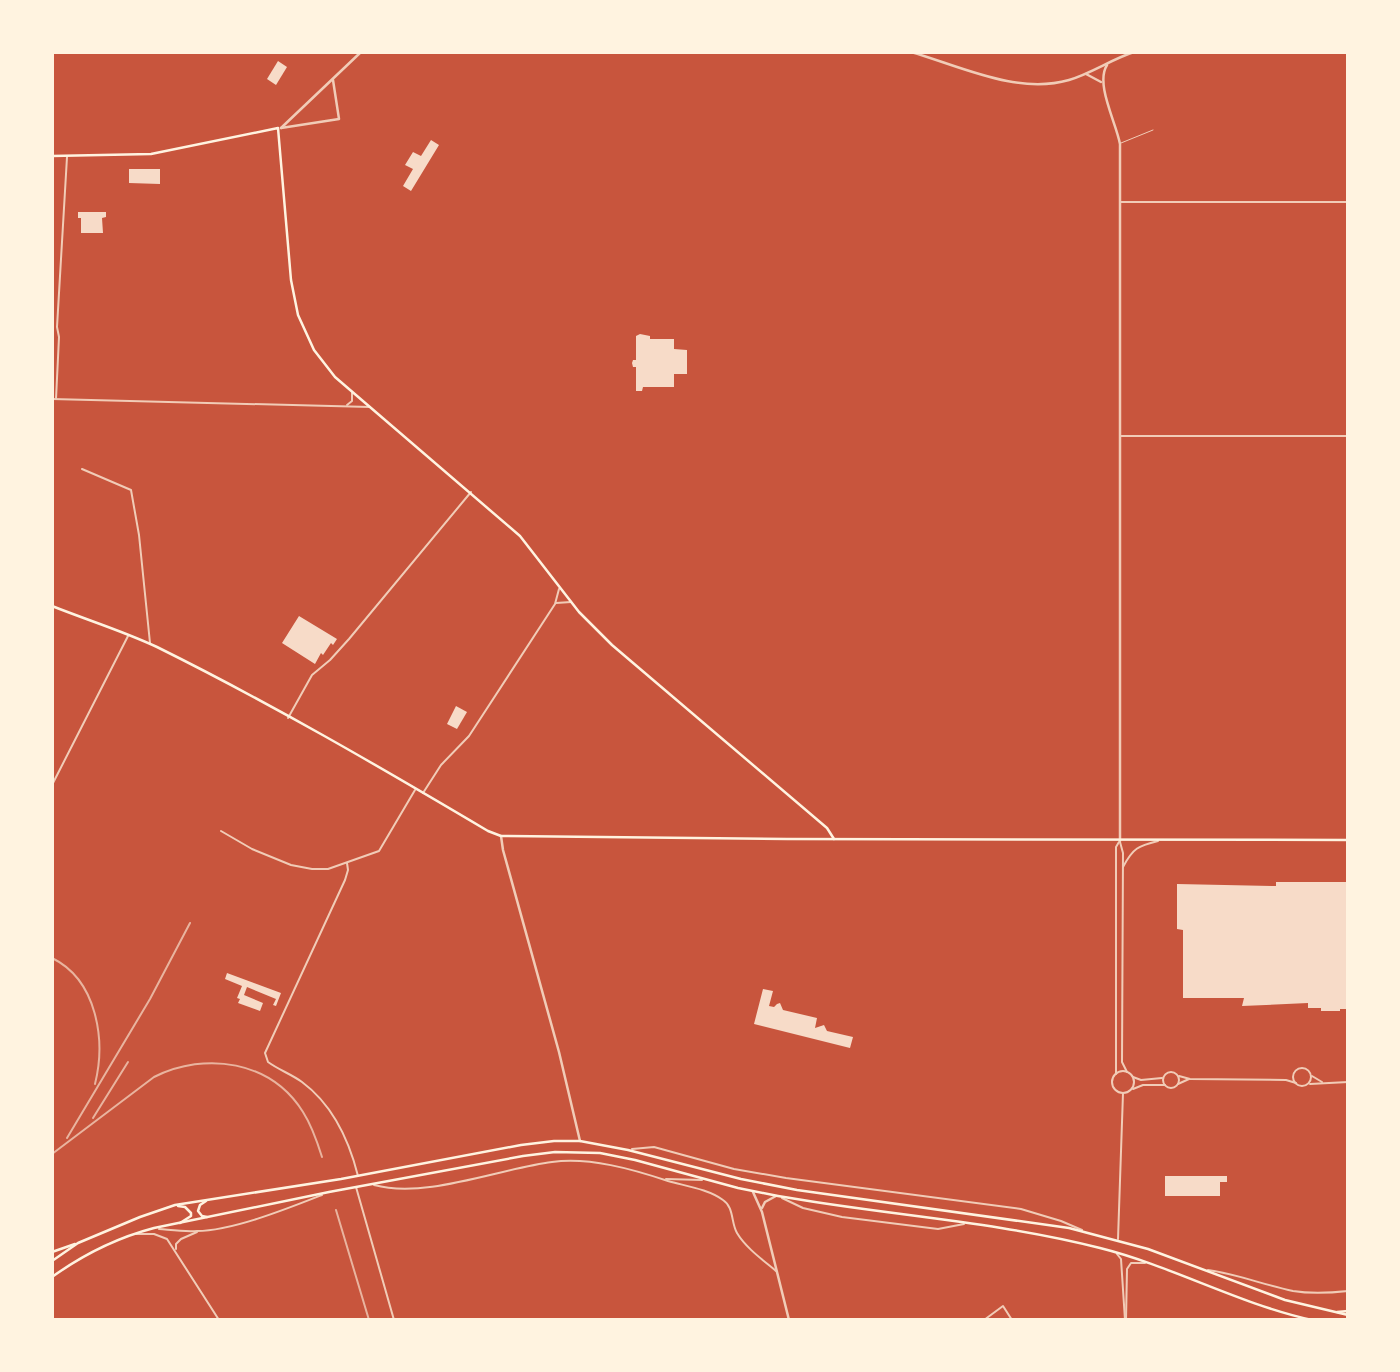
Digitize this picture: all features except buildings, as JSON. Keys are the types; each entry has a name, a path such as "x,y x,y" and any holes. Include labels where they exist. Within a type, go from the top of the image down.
{"main road":[{"path":"52,156 151,154 280,128 291,280 298,315 314,350 335,377 520,536 570,602 612,645 827,828 834,839"},
{"path":"52,606 150,644 212,675 501,836 1348,840"},
{"path":"52,1252 174,1205 358,1176 521,1145 580,1141 797,1190 1031,1221 1083,1231 1118,1240 1285,1300 1331,1312 1348,1313"},
{"path":"52,1277 81,1256 129,1234 154,1228 523,1156 580,1151 635,1160 777,1196 1075,1241 1153,1264 1280,1312 1312,1320"},
{"path":"209,1199 200,1205 199,1213 206,1217 220,1216"},
{"path":"174,1205 185,1207 191,1213 177,1225"},
{"path":"52,1261 78,1243"}],"street":[{"path":"280,128 361,52"},
{"path":"911,52 1022,83 1054,83 1086,74 1130,53"},
{"path":"1107,65 1102,73 1102,84 1115,122 1119,144 1120,202 1122,1062 1133,1077 1141,1080 1163,1078"},
{"path":"1086,74 1095,77 1102,84"},
{"path":"280,128 339,119 333,80"},
{"path":"324,88 335,93"},
{"path":"67,156 54,399 370,407"},
{"path":"1120,202 1348,202"},
{"path":"52,324 57,324"},
{"path":"340,406 351,403 352,391"},
{"path":"1119,437 1348,436"},
{"path":"82,469 131,490 139,535 150,644"},
{"path":"288,718 312,675 347,641 471,492"},
{"path":"423,793 443,763 469,736 555,604 559,588"},
{"path":"555,604 570,602"},
{"path":"52,785 128,636"},
{"path":"221,831 252,849 291,865 328,869 379,851 415,789"},
{"path":"501,836 580,1141"},
{"path":"1123,868 1139,845 1161,840"},
{"path":"1120,841 1116,847 1116,1074 1113,1086 1123,1093 1143,1085 1165,1085 1172,1088 1190,1079"},
{"path":"347,863 345,880 265,1052 268,1062 307,1086 329,1110 344,1136 358,1176"},
{"path":"1286,1080 1302,1069 1323,1082"},
{"path":"1165,1085 1163,1078 1171,1071 1190,1079 1286,1080 1302,1086 1308,1083 1348,1082"},
{"path":"1116,1074 1127,1072"},
{"path":"1308,1083 1310,1074"},
{"path":"1178,1084 1179,1076"},
{"path":"1294,1076 1296,1083"},
{"path":"1132,1089 1133,1077"},
{"path":"1118,1240 1123,1093"},
{"path":"628,1150 654,1147 734,1169 786,1178 1021,1209 1083,1231"},
{"path":"370,1184 400,1190 426,1187 554,1161 578,1161 621,1168 714,1195 726,1202 736,1232 776,1271"},
{"path":"661,1179 706,1180"},
{"path":"356,1187 394,1320"},
{"path":"752,1191 762,1212 789,1320"},
{"path":"176,1250 176,1244 181,1239 199,1232 282,1212 329,1192"},
{"path":"762,1212 765,1202 777,1196 803,1208 842,1217 938,1230 966,1224"},
{"path":"154,1228 199,1232"},
{"path":"129,1234 160,1235 176,1250 219,1320"},
{"path":"1113,1251 1121,1259 1125,1320"},
{"path":"1125,1320 1127,1269 1134,1262 1153,1264"},
{"path":"1205,1270 1235,1274 1294,1291 1348,1292"},
{"path":"984,1320 1003,1306 1012,1320"}],"lane":[{"path":"1119,144 1153,130"}],"railway":[{"path":"67,1138 150,999 190,923"},
{"path":"52,958 67,968 79,981 94,1013 99,1049 95,1084"},
{"path":"93,1118 128,1062"},
{"path":"52,1154 154,1077 195,1064 216,1063 256,1072 274,1081 290,1095 309,1123 322,1157"},
{"path":"336,1210 369,1320"}]}
